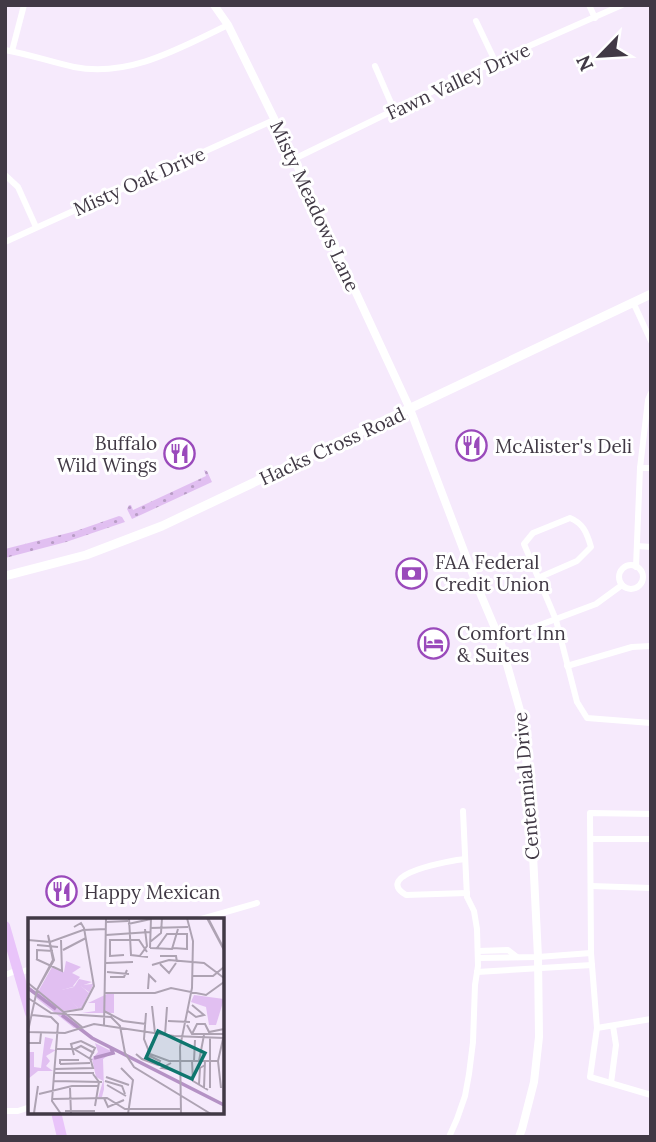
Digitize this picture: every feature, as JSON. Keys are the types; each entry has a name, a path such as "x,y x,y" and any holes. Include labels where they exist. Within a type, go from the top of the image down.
{"main road":[{"name":"Hacks Cross Road","path":"5,576 86,555 130,540 651,294"},
{"path":"5,926 28,1005"},
{"path":"56,1114 62,1137"}],"street":[{"path":"24,5 9,51 76,68 107,69 151,61 228,26"},
{"name":"Misty Meadows Lane","path":"214,5 228,26 294,159 410,409"},
{"path":"589,5 595,18"},
{"name":"Fawn Valley Drive","path":"294,159 495,61 622,5"},
{"path":"476,21 495,61"},
{"path":"375,66 394,110"},
{"name":"Misty Oak Drive","path":"5,242 274,120"},
{"path":"5,175 18,187 36,227"},
{"path":"633,302 651,341"},
{"path":"636,567 628,566 621,570 619,578 622,585 632,589 641,583 642,575 636,567 640,468 651,393"},
{"name":"Centennial Drive","path":"410,409 500,640 521,713 532,834 539,1037 534,1082 519,1137"},
{"path":"640,468 651,468"},
{"path":"538,578 577,561 591,547 579,522 570,519 533,533 524,544 538,578 556,620 577,702 587,718 651,723"},
{"path":"637,546 651,547"},
{"path":"500,640 596,604 622,585"},
{"path":"568,666 632,648 651,646"},
{"path":"449,1137 465,1096 469,1074 478,954 474,911 467,897 463,811"},
{"path":"651,814 590,813 591,953 597,1028 590,1077 651,1094"},
{"path":"591,839 651,839"},
{"path":"465,859 438,863 410,873 400,879 397,886 398,890 406,895 467,893"},
{"path":"591,886 651,888"},
{"path":"205,918 257,902"},
{"path":"478,954 538,957 591,953"},
{"path":"477,972 592,965"},
{"path":"5,975 28,969"},
{"path":"597,1028 651,1019"},
{"path":"611,1083 616,1045 613,1026"},
{"path":"5,1111 28,1108"}],"shaded area":[{"path":"204,470 212,482 132,519 127,509 129,505 133,510 206,476"},
{"path":"119,516 125,522 66,542 5,558 5,549 76,531"}],"place":[{"name":"McAlister's Deli","path":"472,446"},
{"name":"Buffalo Wild Wings","path":"180,454"},
{"name":"FAA Federal Credit Union","path":"412,573"},
{"name":"Comfort Inn & Suites","path":"434,644"},
{"name":"Happy Mexican","path":"61,892"}]}
